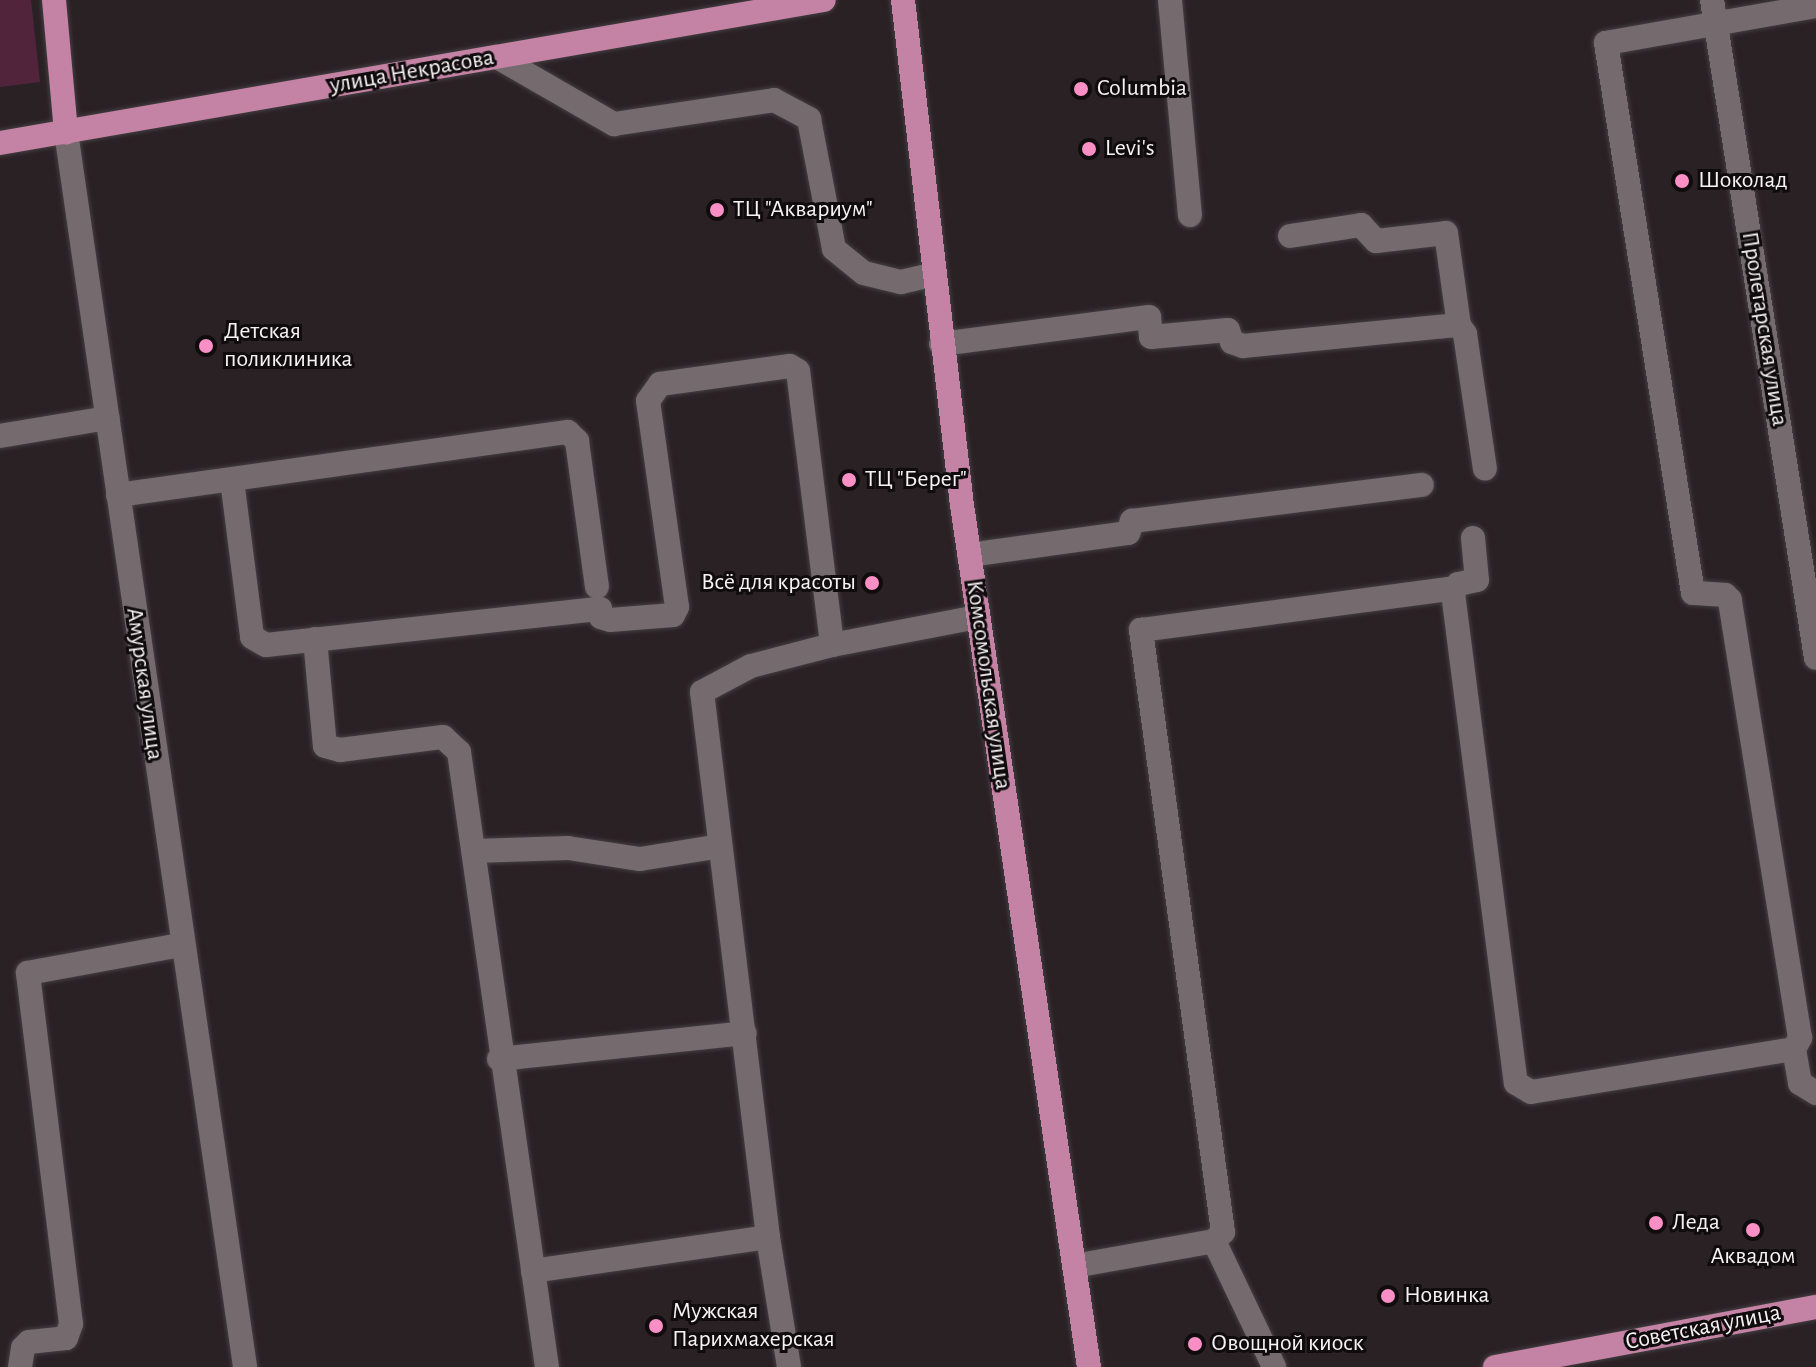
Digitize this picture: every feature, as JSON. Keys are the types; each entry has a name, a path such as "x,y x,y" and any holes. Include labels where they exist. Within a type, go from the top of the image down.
{"main road":[{"name":"Амурская улица","path":"54,0 66,132"},
{"name":"улица Некрасова","path":"0,143 824,0"},
{"name":"Комсомольская улица","path":"903,0 932,275 969,555 1089,1367"},
{"name":"Советская улица","path":"1495,1367 1816,1307"}],"street":[{"path":"1170,0 1190,215"},
{"path":"1816,6 1714,12 1606,43 1693,593 1725,595 1730,600 1800,1038 1794,1049 1800,1083 1816,1093"},
{"name":"Пролетарская улица","path":"1714,12 1816,658"},
{"path":"499,58 614,124 774,100 809,119 834,249 864,273 901,282 932,275"},
{"name":"Амурская улица","path":"66,132 181,945 245,1367"},
{"path":"1290,236 1361,225 1376,241 1446,233 1485,469"},
{"path":"941,344 1149,317 1151,337 1228,330 1232,342 1243,346 1459,325"},
{"path":"232,480 252,637 266,645 600,609 601,617 610,620 673,615 677,607 648,401 660,384 790,366 798,371 832,645"},
{"path":"0,436 107,418"},
{"path":"118,495 568,432 577,441 597,587"},
{"path":"969,555 1128,533 1132,521 1422,485"},
{"path":"1074,1266 1214,1241 1223,1232 1141,630 1455,588 1477,580 1473,538"},
{"path":"1455,588 1516,1083 1531,1092 1794,1049"},
{"path":"789,1367 768,1237 702,692 751,666 832,645 978,617"},
{"path":"315,639 325,746 340,750 443,737 453,742 474,851 499,1059 547,1367"},
{"path":"474,851 568,848 640,859 720,846"},
{"path":"20,1367 23,1348 29,1342 66,1338 71,1324 28,973 181,945"},
{"path":"499,1059 745,1033"},
{"path":"533,1271 768,1237"},
{"path":"1214,1241 1274,1367"}],"shaded area":[{"path":"0,0 31,0 40,82 0,87"}],"place":[{"name":"Columbia","path":"1081,89"},
{"name":"Levi's","path":"1089,149"},
{"name":"Шоколад","path":"1682,181"},
{"name":"ТЦ \"Аквариум\"","path":"717,210"},
{"name":"Детская поликлиника","path":"206,346"},
{"name":"ТЦ \"Берег\"","path":"849,480"},
{"name":"Всё для красоты","path":"872,583"},
{"name":"Леда","path":"1656,1223"},
{"name":"Аквадом","path":"1753,1230"},
{"name":"Новинка","path":"1388,1296"},
{"name":"Мужская Парихмахерская","path":"656,1326"},
{"name":"Овощной киоск","path":"1195,1344"}]}
